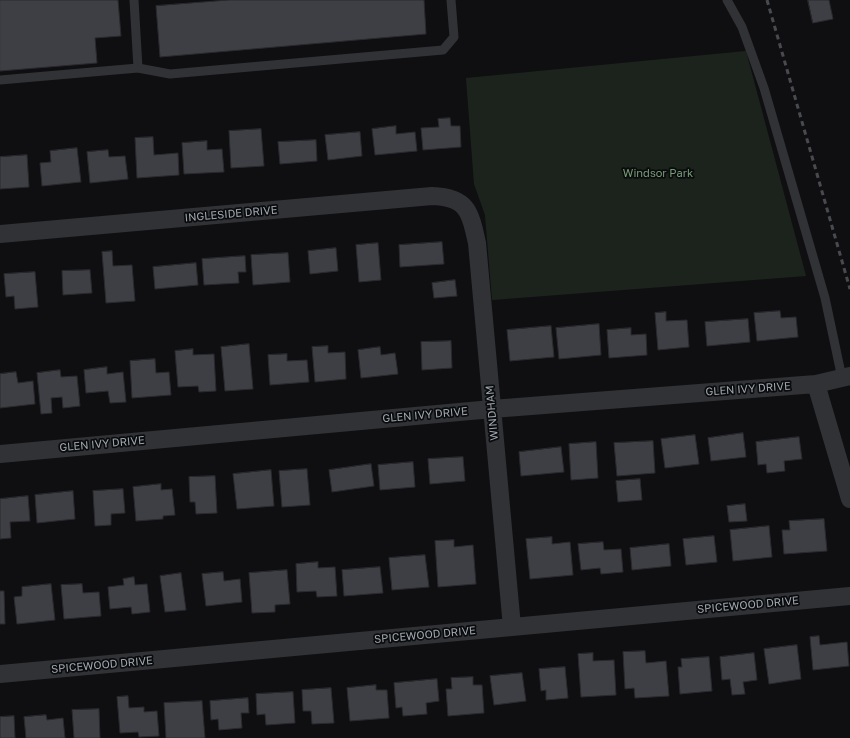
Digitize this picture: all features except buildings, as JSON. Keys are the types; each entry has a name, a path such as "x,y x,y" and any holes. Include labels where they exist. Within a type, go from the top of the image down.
{"street":[{"name":"INGLESIDE DRIVE","path":"0,234 432,196 449,196 461,202"},
{"name":"WINDHAM","path":"461,202 473,225 476,243 512,628"},
{"name":"GLEN IVY DRIVE","path":"0,454 492,409 816,384 846,377"},
{"path":"816,384 850,499"},
{"name":"SPICEWOOD DRIVE","path":"0,674 850,596"}],"lane":[{"path":"134,0 138,68"},
{"path":"0,80 138,68 170,74 443,50 454,37 451,0"},
{"path":"727,0 742,27 764,88 846,377"}],"green space":[{"name":"Windsor Park","path":"746,51 806,276 492,300 485,215 474,184 466,78"}],"railway":[{"path":"767,0 850,289"}]}
